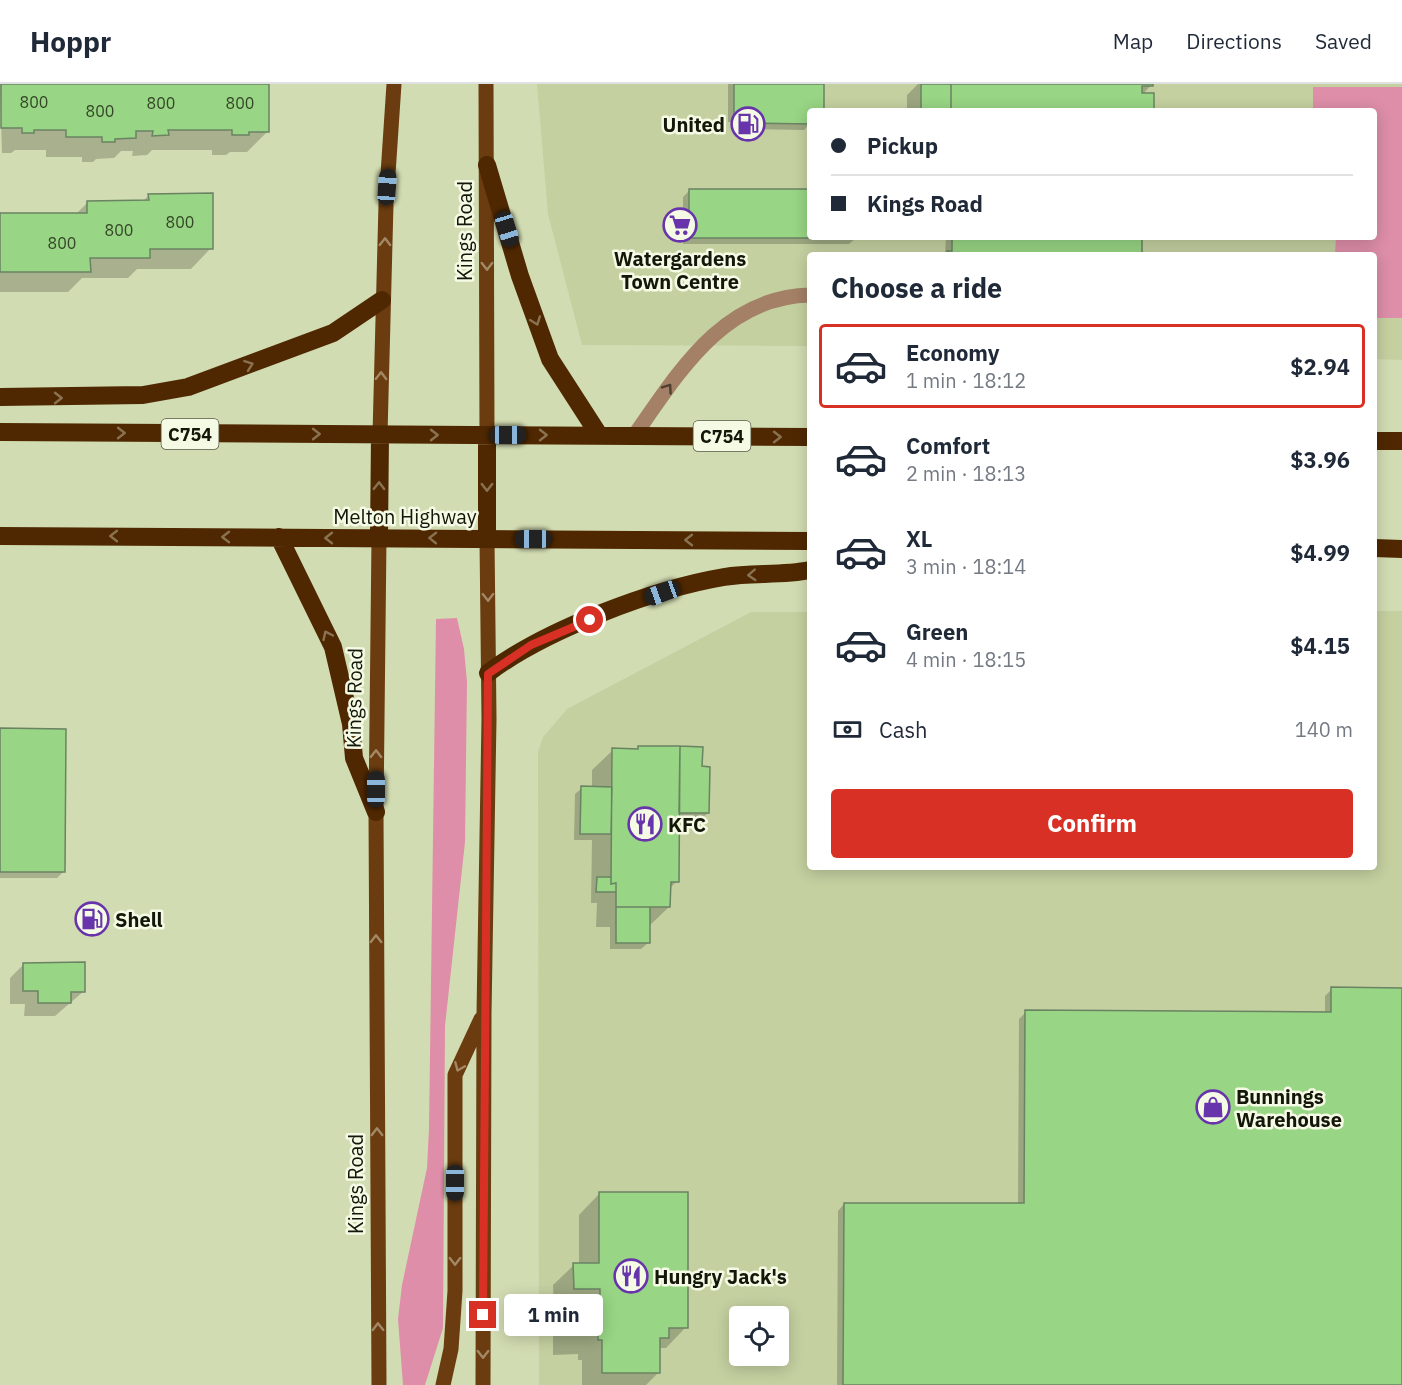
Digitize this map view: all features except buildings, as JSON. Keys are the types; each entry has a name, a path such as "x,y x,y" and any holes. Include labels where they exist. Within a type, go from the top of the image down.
{"highway":[{"path":"487,165 520,276 550,359 599,435"},
{"path":"0,397 143,395 188,387 333,333 382,300"},
{"name":"C754","path":"0,432 807,437"},
{"name":"Kings Road","path":"379,538 380,435"},
{"name":"Kings Road","path":"487,435 487,539"},
{"path":"1377,441 1401,441"},
{"name":"Melton Highway","path":"0,536 807,541"},
{"path":"279,537 333,647 351,724 354,758 376,812"},
{"path":"1377,548 1402,549"},
{"path":"488,674 531,645 662,593 725,577 807,570"}],"main road":[{"name":"Kings Road","path":"380,435 382,300 394,84"},
{"name":"Kings Road","path":"486,84 487,435"},
{"name":"Kings Road","path":"379,538 376,812 379,1385"},
{"name":"Kings Road","path":"483,1385 487,539"},
{"path":"443,1385 452,1341 455,1291 455,1075 484,1014"}],"street":[{"path":"634,435 675,378 718,331 747,310 771,299 807,295"}],"shaded area":[{"name":"Watergardens Town Centre","path":"537,84 1402,84 1402,360 1377,359 1377,252 807,252 807,346 582,345 548,214"},
{"path":"1313,87 1402,87 1402,318 1377,318 1377,252 1335,252 1336,240 1377,240 1377,108 1313,108"},
{"path":"1377,611 1402,611 1402,1385 539,1385 538,752 543,737 567,709 751,612 807,612 807,870 1377,870"},
{"path":"457,618 464,649 467,682 465,842 445,1026 443,1328 425,1385 403,1385 398,1319 402,1285 427,1168 429,1129 436,619"}],"place":[{"name":"United","path":"748,124"},
{"name":"Watergardens Town Centre","path":"680,225"},
{"name":"KFC","path":"645,824"},
{"name":"Shell","path":"92,919"},
{"name":"Bunnings Warehouse","path":"1213,1107"},
{"name":"Hungry Jack's","path":"631,1276"}],"route":[{"path":"483,1315 484,971 489,778 488,674 531,645 590,620"}]}
